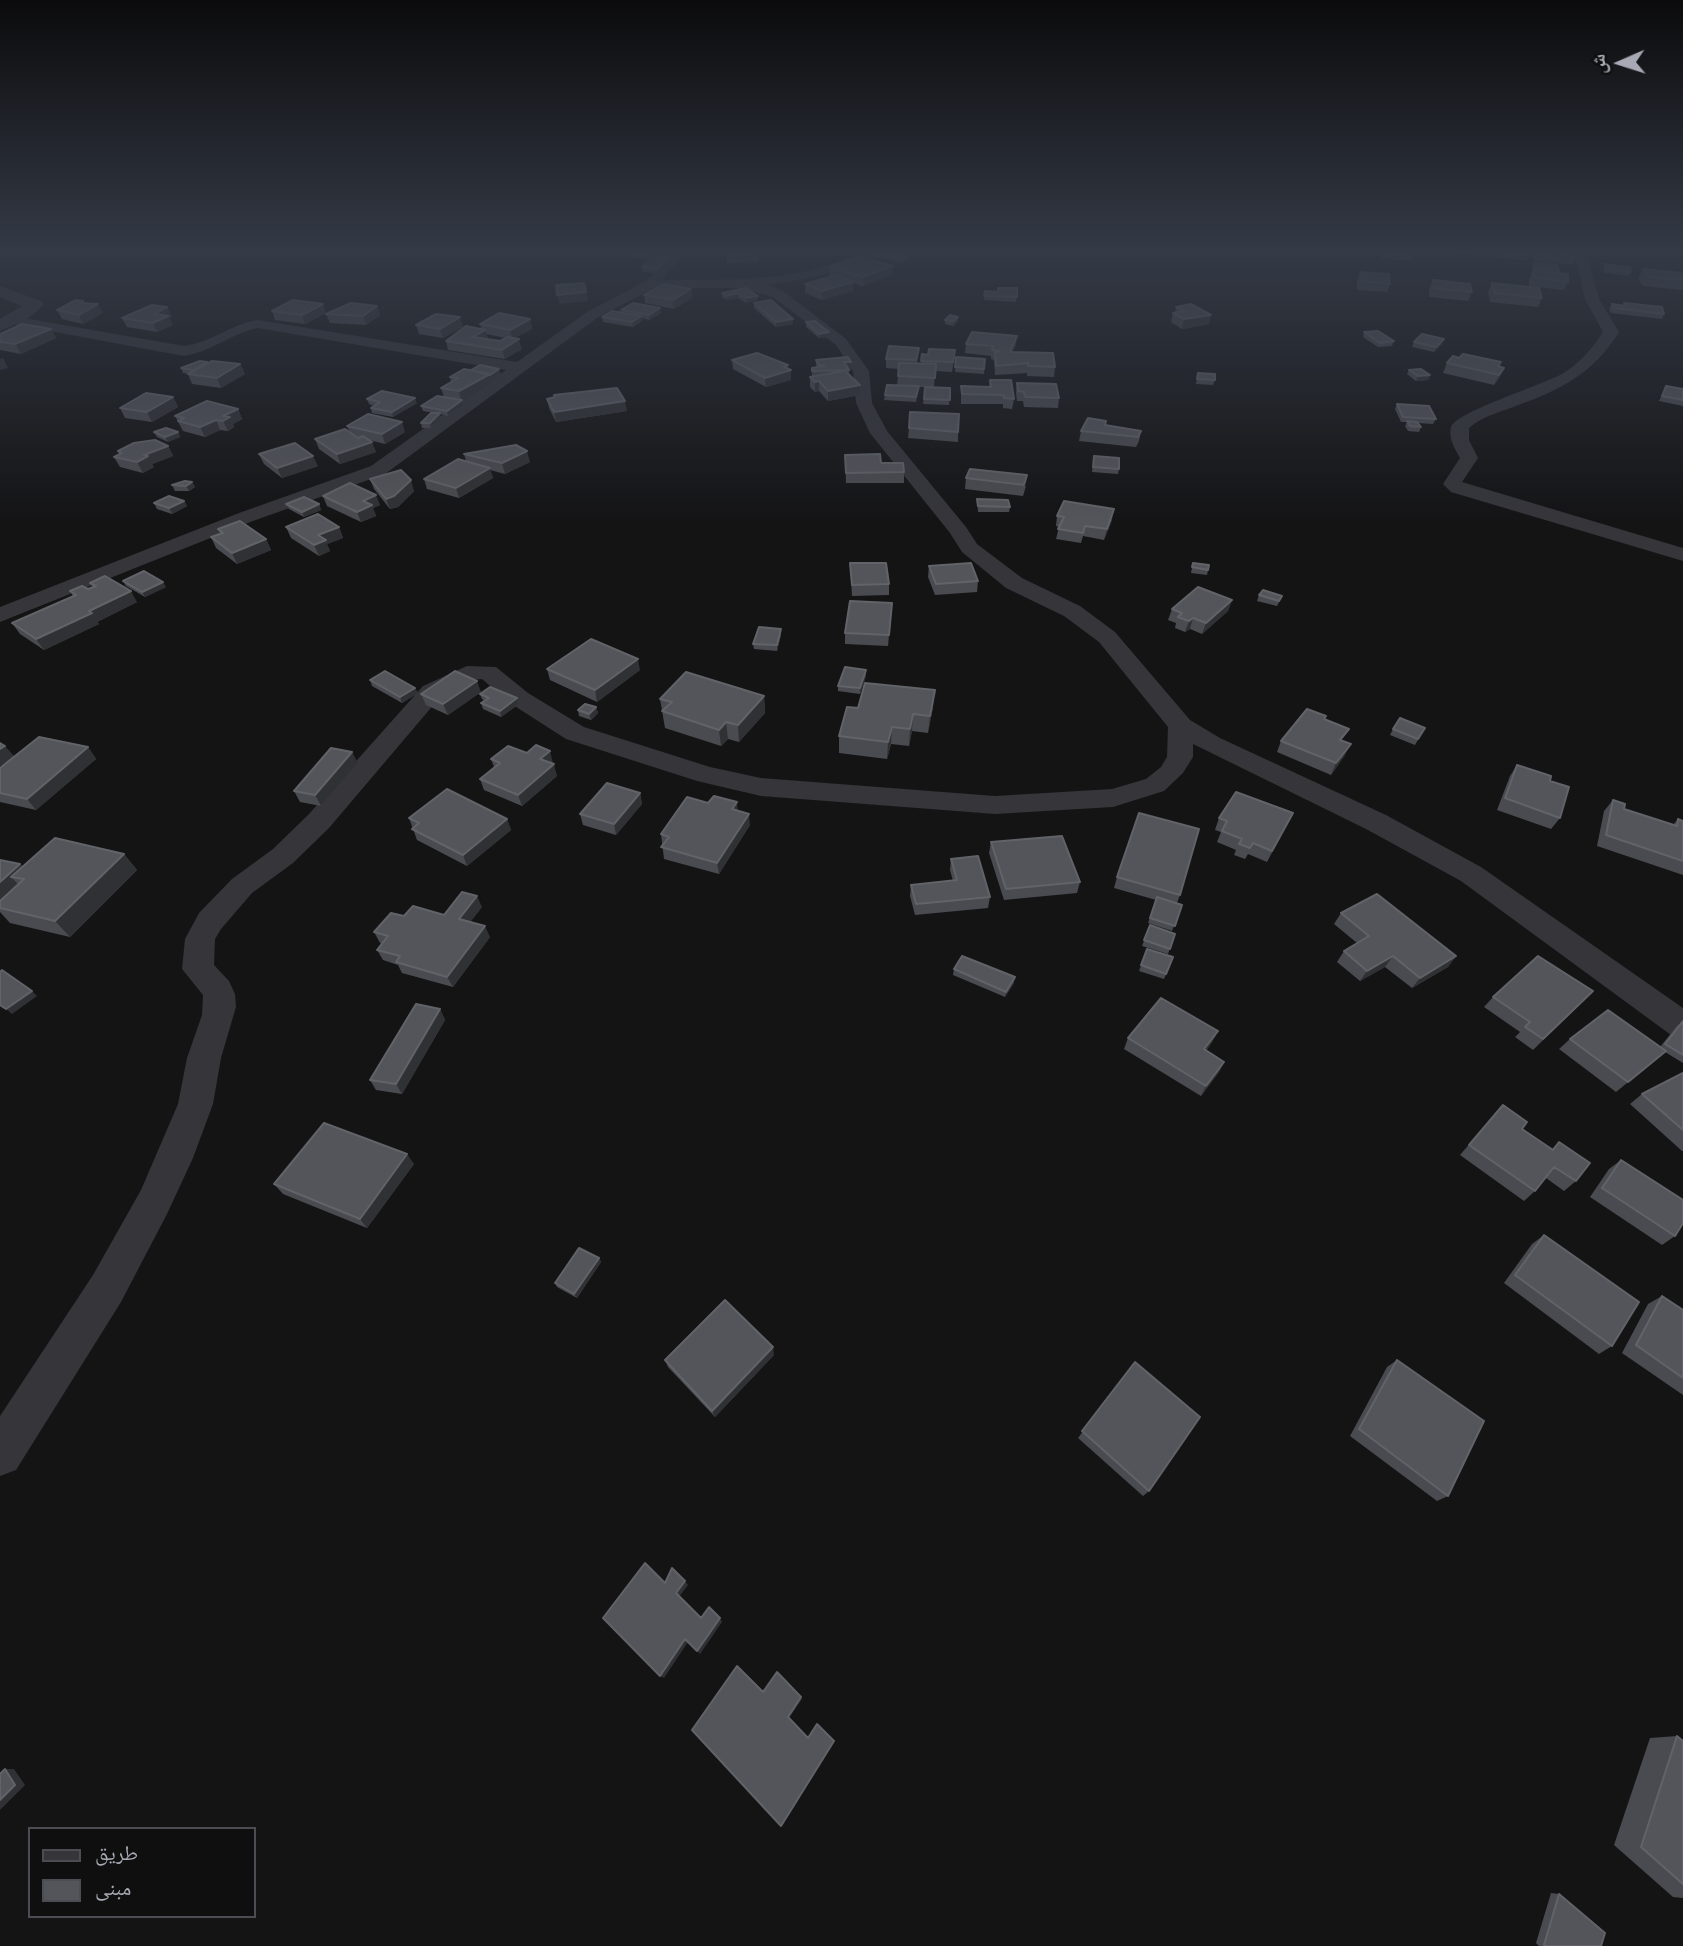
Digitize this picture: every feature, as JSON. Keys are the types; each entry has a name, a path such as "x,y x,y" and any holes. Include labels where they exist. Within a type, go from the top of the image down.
{"street":[{"path":"126,342 184,351 212,342"},
{"path":"365,342 519,367"},
{"path":"0,615 246,517 378,470 554,342"},
{"path":"841,342 861,371 864,402 879,433 959,531 969,548 1014,583 1072,611 1107,637 1181,726 1211,744 1376,822 1471,874 1683,1026"},
{"path":"1606,342 1603,349 1580,372 1471,417 1460,427 1460,440 1469,458 1452,484 1683,555"},
{"path":"0,1454 62,1364 121,1265 164,1184 195,1108 205,1053 220,1007 219,995 198,969 200,939 210,921 242,886 283,856 319,821 432,691 467,673 488,672 519,698 575,733 706,775 761,787 995,805 1065,802 1137,793 1155,785 1170,773 1180,757 1181,726"}],"building":[{"path":"451,342 515,342 502,350"},
{"path":"967,342 1014,342 1010,352 1053,353 1055,367 1028,366 1028,363 996,366 995,352 1000,351 992,350 993,346 966,344"},
{"path":"1414,342 1441,342 1436,347"},
{"path":"889,346 919,348 916,360 886,359"},
{"path":"929,349 955,350 953,362 921,361 922,354 928,355"},
{"path":"757,353 788,365 784,367 791,370 765,378 732,360"},
{"path":"1463,354 1501,362 1498,366 1504,368 1499,375 1447,363 1453,356 1459,358"},
{"path":"848,357 851,362 844,362 849,370 812,371 812,368 825,366 819,365 816,360"},
{"path":"956,357 985,359 984,369 955,367"},
{"path":"200,361 207,362 193,370 181,368"},
{"path":"212,361 240,364 217,378 188,374"},
{"path":"899,363 936,364 935,378 898,376"},
{"path":"480,365 499,369 490,375 471,370"},
{"path":"464,369 490,374 459,391 441,388 458,378 450,377"},
{"path":"1421,369 1430,375 1418,376 1409,370"},
{"path":"845,371 860,385 828,391 819,381 815,382 810,377"},
{"path":"1198,373 1215,374 1215,380 1197,379"},
{"path":"990,380 1011,380 1014,399 1004,398 1004,395 962,394 961,386 991,387"},
{"path":"1017,383 1056,384 1059,398 1025,397 1024,392 1018,391"},
{"path":"887,385 919,386 916,397 885,395"},
{"path":"1666,386 1683,389 1683,400 1662,396"},
{"path":"925,387 950,388 950,400 924,399"},
{"path":"617,388 625,401 554,412 547,399 555,397 554,395"},
{"path":"382,391 415,398 392,412 371,408 380,402 367,399"},
{"path":"146,393 173,397 147,412 120,408"},
{"path":"437,396 462,400 447,411 421,406"},
{"path":"207,401 238,409 223,416 230,417 223,421 216,420 200,427 178,421 184,418 175,416"},
{"path":"1397,404 1429,406 1436,419 1403,417"},
{"path":"910,412 959,414 958,432 909,428"},
{"path":"431,413 440,413 430,423 421,423"},
{"path":"368,414 402,422 382,434 347,426"},
{"path":"1088,418 1106,421 1105,425 1141,431 1138,437 1081,431"},
{"path":"1407,421 1417,422 1421,427 1410,426"},
{"path":"166,428 178,432 165,437 154,432"},
{"path":"345,429 358,438 363,436 372,442 337,454 315,439"},
{"path":"155,440 168,446 144,455 148,456 137,462 114,457 122,453 118,451 134,443"},
{"path":"295,443 313,456 277,468 259,454"},
{"path":"516,445 527,451 502,463 464,454"},
{"path":"880,454 881,463 903,463 904,472 846,473 845,455"},
{"path":"1094,456 1119,458 1119,469 1093,467"},
{"path":"458,459 490,468 456,488 424,479"},
{"path":"970,469 1027,475 1024,485 966,478"},
{"path":"401,470 411,480 394,496 386,499 370,479"},
{"path":"192,482 186,486 172,485"},
{"path":"350,483 376,495 363,501 372,505 357,512 323,496"},
{"path":"169,496 184,501 169,508 154,503"},
{"path":"304,497 319,504 302,512 286,504"},
{"path":"977,499 1008,500 1010,507 978,506"},
{"path":"1064,501 1114,509 1107,529 1085,526 1083,533 1058,529 1064,517 1057,516"},
{"path":"318,514 339,527 318,535 326,540 314,545 286,527"},
{"path":"240,521 266,539 232,553 211,537 223,533 218,529"},
{"path":"850,563 886,563 889,584 852,585"},
{"path":"971,563 978,581 936,584 929,566"},
{"path":"1193,563 1209,565 1208,570 1192,567"},
{"path":"144,571 163,582 142,592 123,581"},
{"path":"105,576 131,591 36,639 12,623 76,595 70,591 82,586 88,589 96,586 90,583"},
{"path":"1198,587 1232,600 1206,623 1193,618 1189,621 1178,617 1182,613 1172,609"},
{"path":"1263,590 1282,596 1279,601 1259,595"},
{"path":"850,601 892,603 889,635 845,633"},
{"path":"759,627 781,629 777,645 753,644"},
{"path":"591,639 638,659 595,690 547,669"},
{"path":"845,667 866,670 860,688 838,686"},
{"path":"385,671 415,688 400,697 370,680"},
{"path":"455,671 477,681 443,704 421,694"},
{"path":"686,672 764,696 738,725 726,722 719,730 662,711 672,702 660,699"},
{"path":"865,683 935,690 930,716 913,714 910,729 892,727 888,742 839,736 847,707 858,708"},
{"path":"490,687 517,698 500,711 481,703 489,698 480,694"},
{"path":"585,704 596,707 589,714 578,710"},
{"path":"1307,709 1349,729 1340,740 1351,744 1336,763 1281,741"},
{"path":"1400,718 1425,728 1418,739 1393,729"},
{"path":"39,737 88,747 27,799 0,793 0,768"},
{"path":"536,745 550,751 540,759 554,764 518,795 480,779 500,763 491,759 508,746 527,753"},
{"path":"331,748 352,752 315,795 294,791"},
{"path":"1517,765 1551,776 1550,781 1569,787 1560,818 1505,798"},
{"path":"607,783 640,793 614,824 580,814"},
{"path":"447,789 507,819 463,855 412,829 419,823 409,818"},
{"path":"1236,792 1293,813 1272,851 1253,843 1250,848 1239,844 1242,839 1222,831 1227,821 1219,818"},
{"path":"714,796 737,802 732,809 749,814 717,863 661,847 669,837 661,834 687,797 708,803"},
{"path":"1613,800 1625,804 1624,809 1677,826 1678,819 1683,821 1683,861 1606,835"},
{"path":"1139,813 1199,829 1180,895 1117,877"},
{"path":"1062,836 1080,882 1006,889 991,842"},
{"path":"55,838 124,854 55,921 0,908 0,901 24,879 11,877"},
{"path":"978,856 990,897 916,904 911,885 957,880 951,859"},
{"path":"0,860 20,864 0,882"},
{"path":"462,892 477,896 459,919 485,926 447,977 396,962 400,956 377,950 388,936 374,932 391,913 404,916 413,906 444,915"},
{"path":"1377,894 1456,956 1420,978 1393,956 1367,971 1344,951 1369,936 1341,913"},
{"path":"1157,897 1182,905 1175,926 1150,918"},
{"path":"1150,925 1175,934 1170,949 1144,940"},
{"path":"1147,949 1173,957 1166,974 1141,965"},
{"path":"962,956 1015,977 1006,992 954,969"},
{"path":"1538,956 1593,991 1543,1039 1525,1027 1530,1022 1493,997"},
{"path":"2,970 32,991 6,1009 0,1005"},
{"path":"1161,998 1218,1031 1204,1049 1224,1062 1206,1086 1128,1038"},
{"path":"416,1004 440,1009 396,1084 370,1080"},
{"path":"1608,1010 1666,1051 1628,1082 1570,1039"},
{"path":"1683,1021 1683,1055 1665,1044"},
{"path":"1683,1073 1683,1130 1642,1094"},
{"path":"1503,1105 1527,1122 1522,1129 1553,1150 1559,1142 1590,1163 1576,1181 1554,1167 1535,1191 1469,1145"},
{"path":"324,1123 407,1154 360,1219 274,1184"},
{"path":"1621,1160 1683,1200 1683,1223 1675,1236 1602,1188"},
{"path":"1544,1235 1639,1302 1612,1346 1515,1275"},
{"path":"579,1248 599,1258 574,1294 555,1283"},
{"path":"1662,1296 1683,1310 1683,1378 1636,1345"},
{"path":"725,1300 773,1347 712,1411 665,1360"},
{"path":"1397,1360 1484,1421 1448,1496 1359,1429"},
{"path":"1135,1362 1200,1417 1149,1491 1082,1431"},
{"path":"645,1563 665,1583 672,1568 685,1581 676,1593 701,1618 709,1607 720,1618 697,1651 685,1639 660,1676 603,1618"},
{"path":"737,1666 763,1692 777,1672 801,1697 788,1717 808,1738 817,1724 834,1741 781,1826 692,1730"},
{"path":"1677,1736 1683,1741 1683,1884 1641,1847"},
{"path":"5,1769 15,1785 0,1800 0,1774"},
{"path":"1559,1894 1605,1933 1601,1946 1544,1945"}]}
